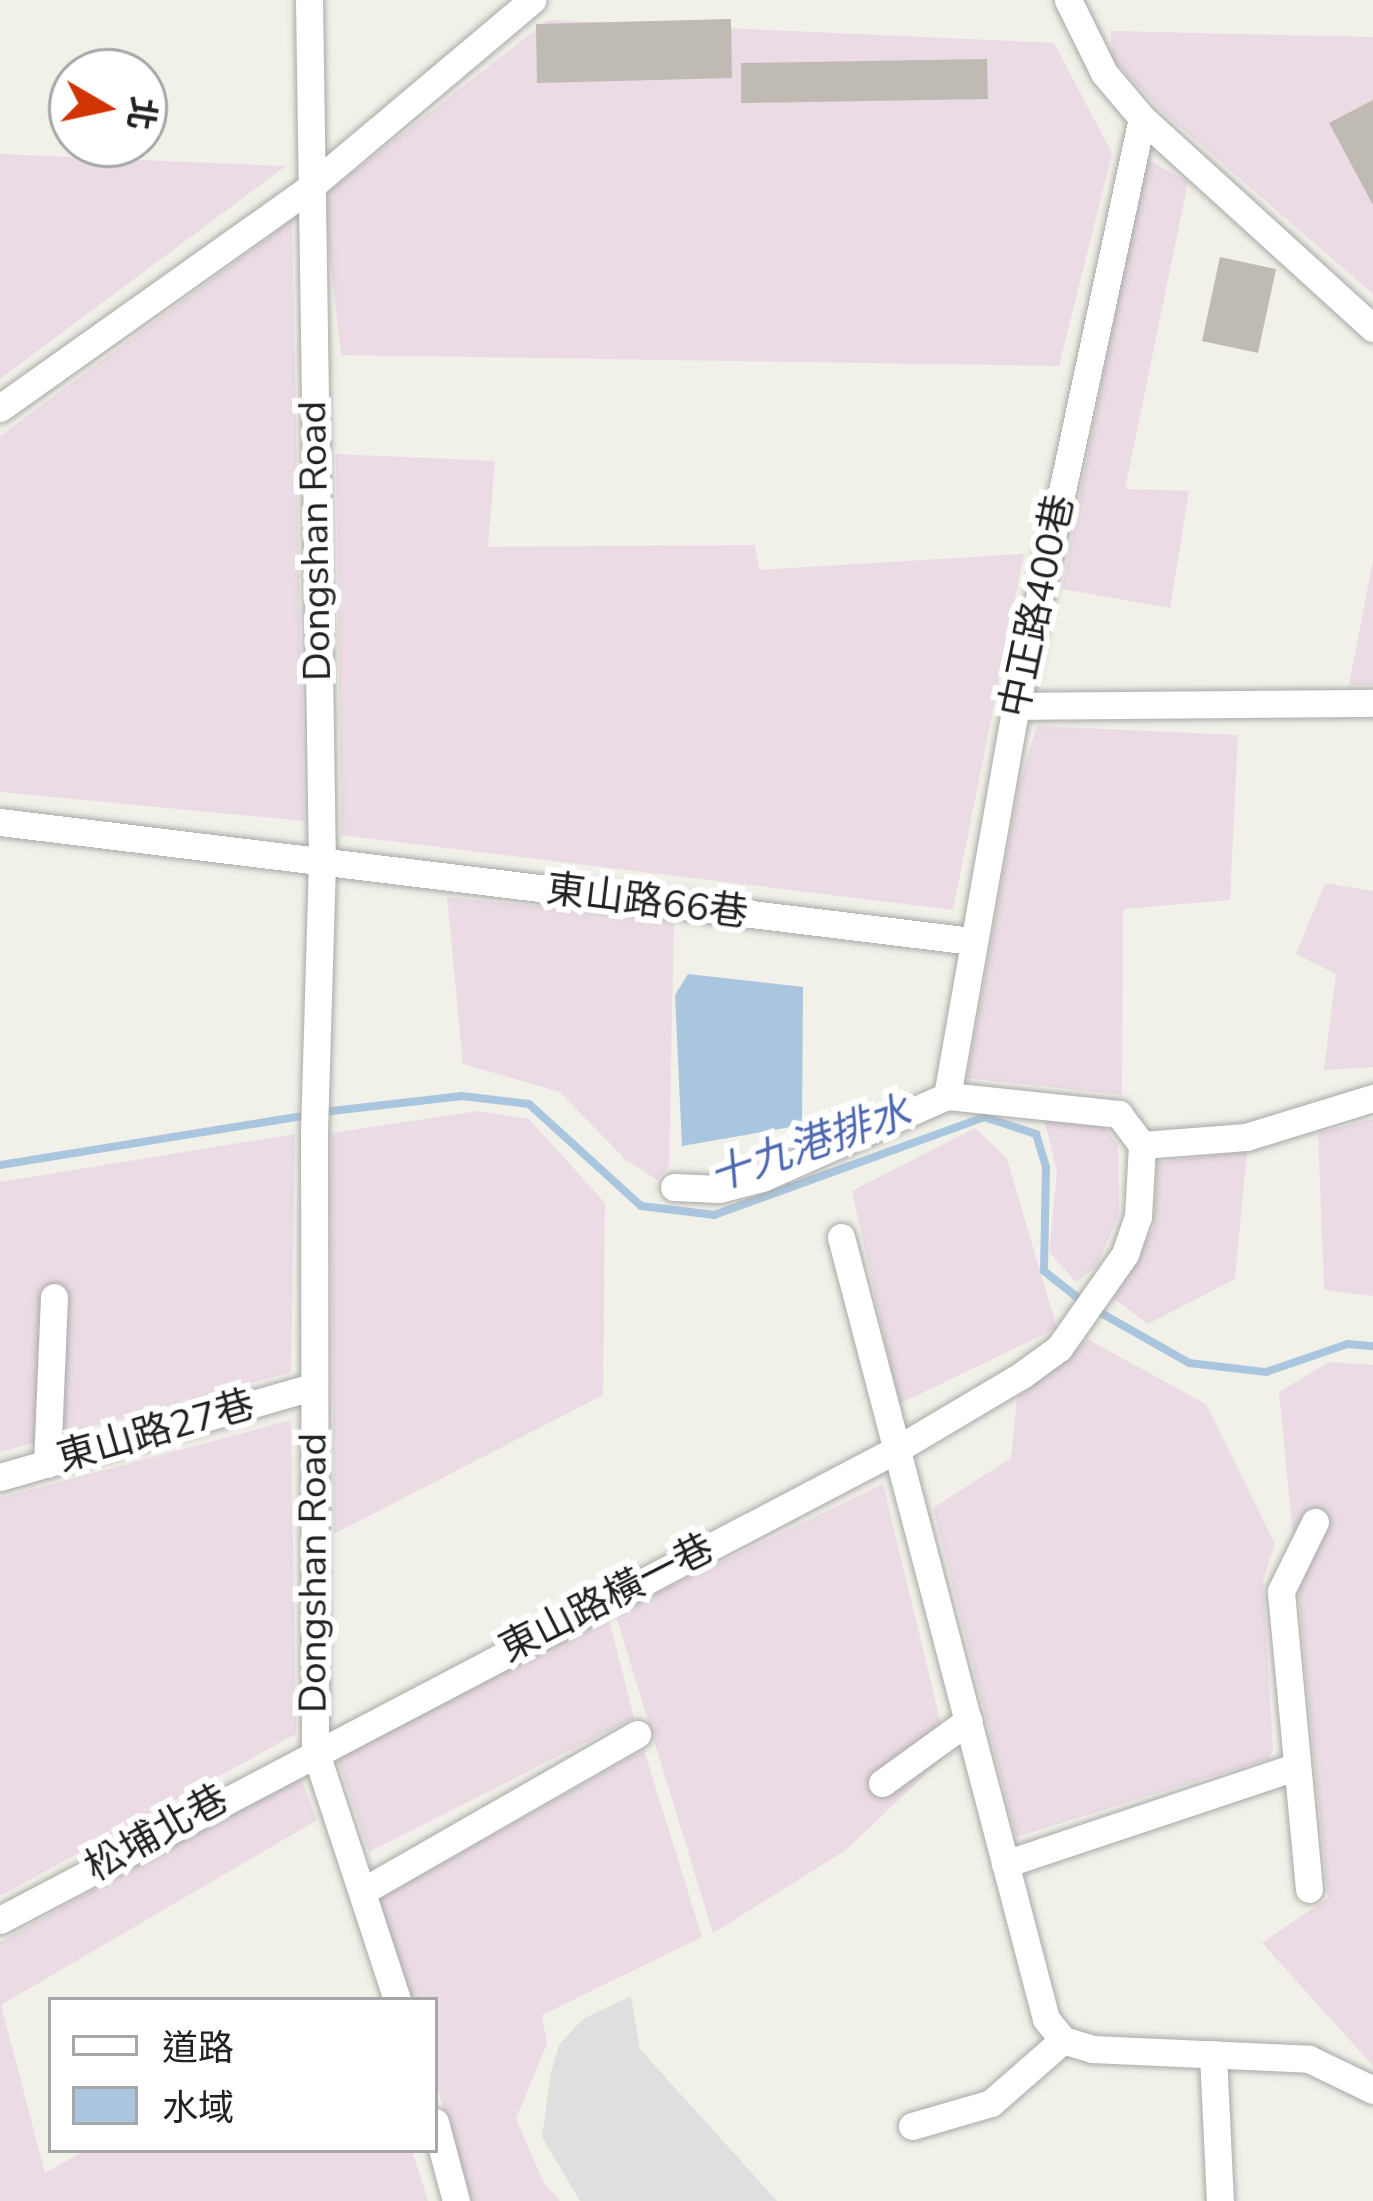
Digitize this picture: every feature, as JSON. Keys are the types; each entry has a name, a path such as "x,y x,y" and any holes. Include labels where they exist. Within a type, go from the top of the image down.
{"street":[{"name":"Dongshan Road","path":"309,0 322,862 312,1387 315,1750 396,1997"},
{"path":"0,408 309,188 532,0"},
{"path":"1068,0 1104,74 1142,118 1373,328"},
{"name":"中正路400巷","path":"947,1096 1016,706 1142,118"},
{"path":"1016,706 1373,703"},
{"name":"東山路66巷","path":"0,822 972,941"},
{"path":"674,1187 719,1189 762,1178 947,1096 1119,1114 1142,1145 1246,1137 1373,1098"},
{"name":"東山路橫一巷","path":"315,1750 899,1448 1059,1348 1100,1290 1138,1217 1142,1145"},
{"path":"841,1237 1046,2019 1063,2040 1309,2059 1373,2090"},
{"path":"47,1464 54,1297"},
{"name":"東山路27巷","path":"0,1478 312,1387"},
{"path":"1309,1888 1292,1768 1281,1591 1315,1522"},
{"path":"882,1783 969,1720"},
{"path":"363,1891 637,1734"},
{"name":"松埔北巷","path":"0,1920 315,1750"},
{"path":"1005,1864 1292,1768"},
{"path":"912,2126 991,2104 1063,2040"},
{"path":"1213,2054 1220,2201"},
{"path":"438,2133 456,2201"}],"shaded area":[{"path":"548,20 1054,43 1112,153 1059,366 341,355 323,196"},
{"path":"1111,31 1373,37 1373,294 1163,112 1112,58"},
{"path":"0,154 48,156 48,168 168,168 168,161 286,166 0,379"},
{"path":"1145,158 1188,182 1125,489 1189,491 1170,608 1062,589"},
{"path":"292,220 304,821 0,792 0,436"},
{"path":"336,454 495,461 488,547 755,545 759,570 1024,554 953,910 341,835"},
{"path":"1373,560 1373,685 1349,685"},
{"path":"1037,726 1238,735 1230,900 1123,909 1122,1095 967,1078 1019,786"},
{"path":"1325,883 1373,891 1373,1067 1324,1070 1336,974 1296,954"},
{"path":"447,897 674,920 669,1166 657,1180 625,1159 560,1092 463,1064"},
{"path":"478,1111 529,1119 605,1203 603,1395 334,1534 331,1133"},
{"path":"1044,1119 1102,1124 1118,1145 1119,1215 1096,1267 1076,1282 1049,1252 1057,1172"},
{"path":"1373,1119 1373,1296 1324,1290 1318,1133"},
{"path":"975,1128 1007,1159 1057,1328 899,1404 852,1191"},
{"path":"295,1134 291,1372 0,1452 0,1182"},
{"path":"1247,1151 1235,1279 1148,1324 1113,1298 1154,1227 1157,1163"},
{"path":"1087,1339 1206,1404 1275,1544 1263,1580 1273,1750 1268,1759 1016,1837 933,1508 1011,1458 1017,1398"},
{"path":"1329,1362 1373,1365 1373,2066 1262,1943 1328,1898 1279,1392"},
{"path":"291,1420 296,1734 0,1896 0,1498"},
{"path":"883,1484 948,1753 846,1850 713,1933 615,1613"},
{"path":"607,1612 634,1718 369,1852 337,1757"},
{"path":"644,1750 702,1937 542,2015 547,2044 516,2119 544,2183 560,2201 472,2201 438,2091 438,1997 409,1997 379,1899"},
{"path":"300,1776 317,1820 1,2005 45,2173 81,2153 413,2153 428,2201 0,2201 0,1942"},
{"path":"631,1996 640,2049 777,2201 580,2201 542,2137 551,2072 559,2045 583,2019"}],"water":[{"path":"688,974 803,987 802,1125 682,1146 675,995"}],"building":[{"path":"731,19 732,78 537,83 536,24"},
{"path":"987,59 988,99 741,103 741,63"},
{"path":"1373,100 1373,205 1329,123"},
{"path":"1220,257 1276,269 1258,353 1202,341"}],"waterway":[{"name":"十九港排水","path":"323,1112 462,1096 529,1104 641,1206 714,1215 984,1117 1036,1134 1046,1167 1044,1271 1082,1301"},
{"name":"十九港排水","path":"0,1165 308,1115"},
{"name":"十九港排水","path":"1094,1309 1189,1363 1266,1372 1348,1344 1373,1346"}]}
